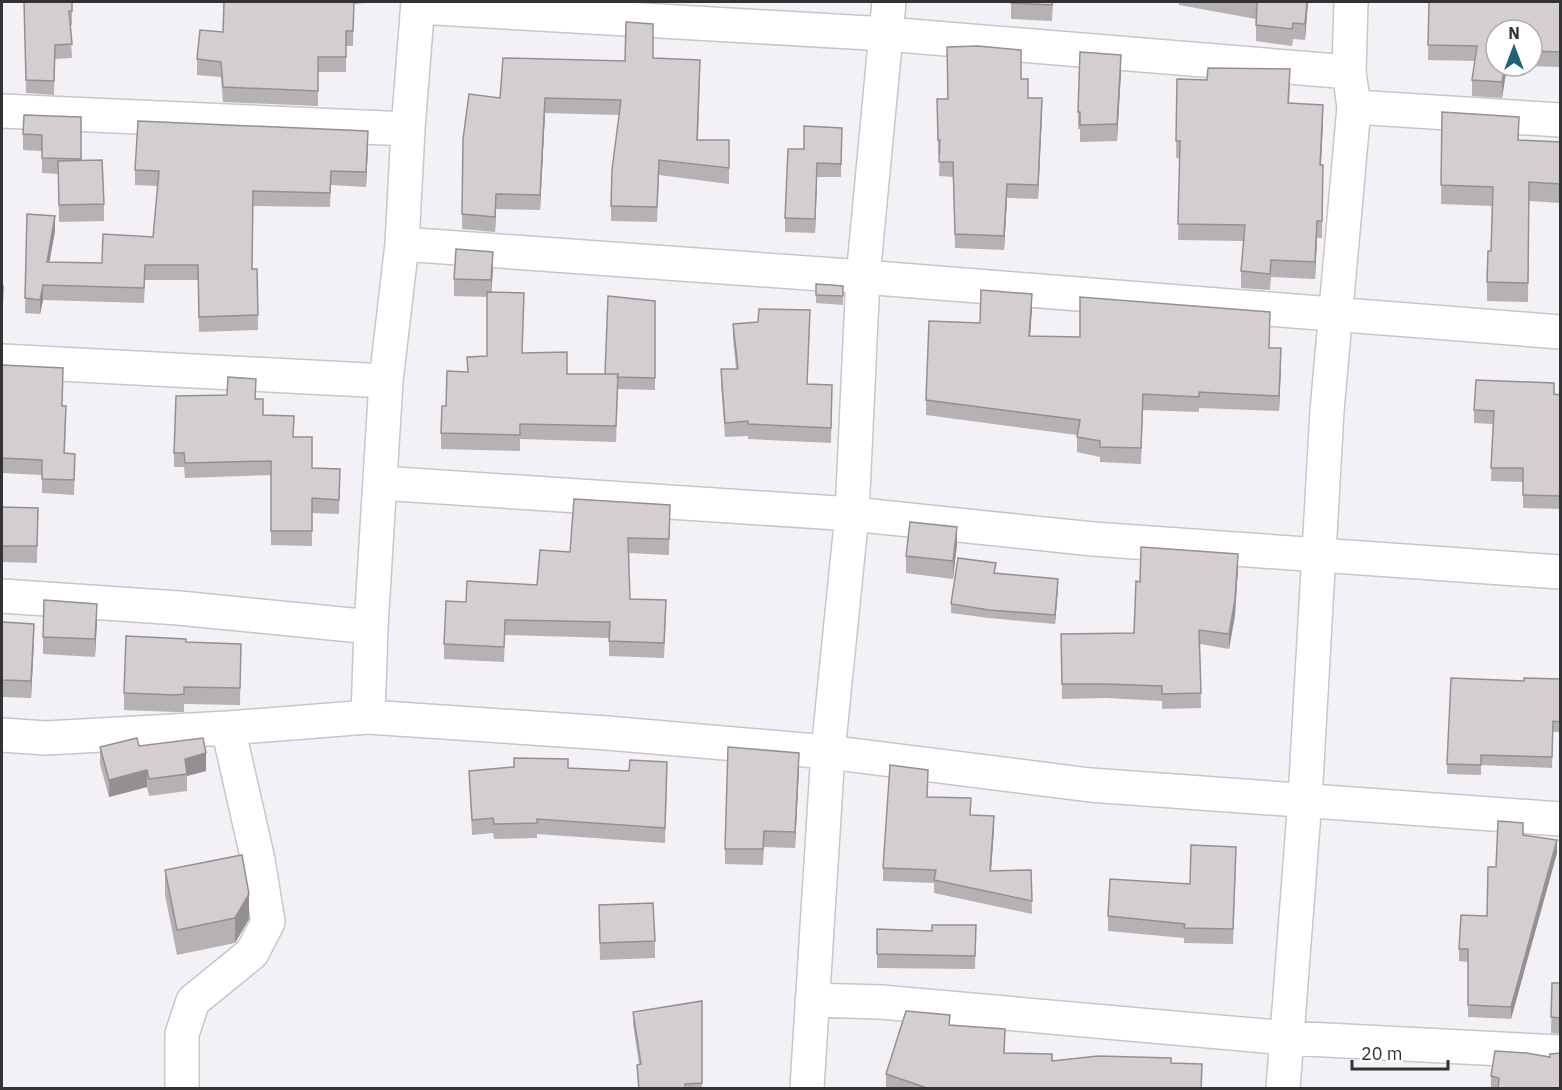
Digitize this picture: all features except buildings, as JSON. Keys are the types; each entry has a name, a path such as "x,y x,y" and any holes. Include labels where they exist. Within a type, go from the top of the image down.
{"street":[{"path":"807,1089 828,752 852,514 863,277 889,2"},
{"path":"1283,1089 1305,800 1327,411 1354,107 1349,72 1351,2"},
{"path":"368,717 370,627 386,381 402,244 418,4 886,34 1349,72"},
{"path":"1354,107 1560,120"},
{"path":"2,111 408,129"},
{"path":"402,244 863,277 1560,332"},
{"path":"2,362 386,381"},
{"path":"380,483 852,514 1093,539 1560,572"},
{"path":"2,596 179,608 370,627"},
{"path":"2,735 46,738 228,728 368,717 608,733 828,752 1090,785 1560,819"},
{"path":"182,1089 182,1034 193,1001 252,954 268,922 258,860 228,728"},
{"path":"812,1000 881,1002 1287,1038 1560,1052"}]}
